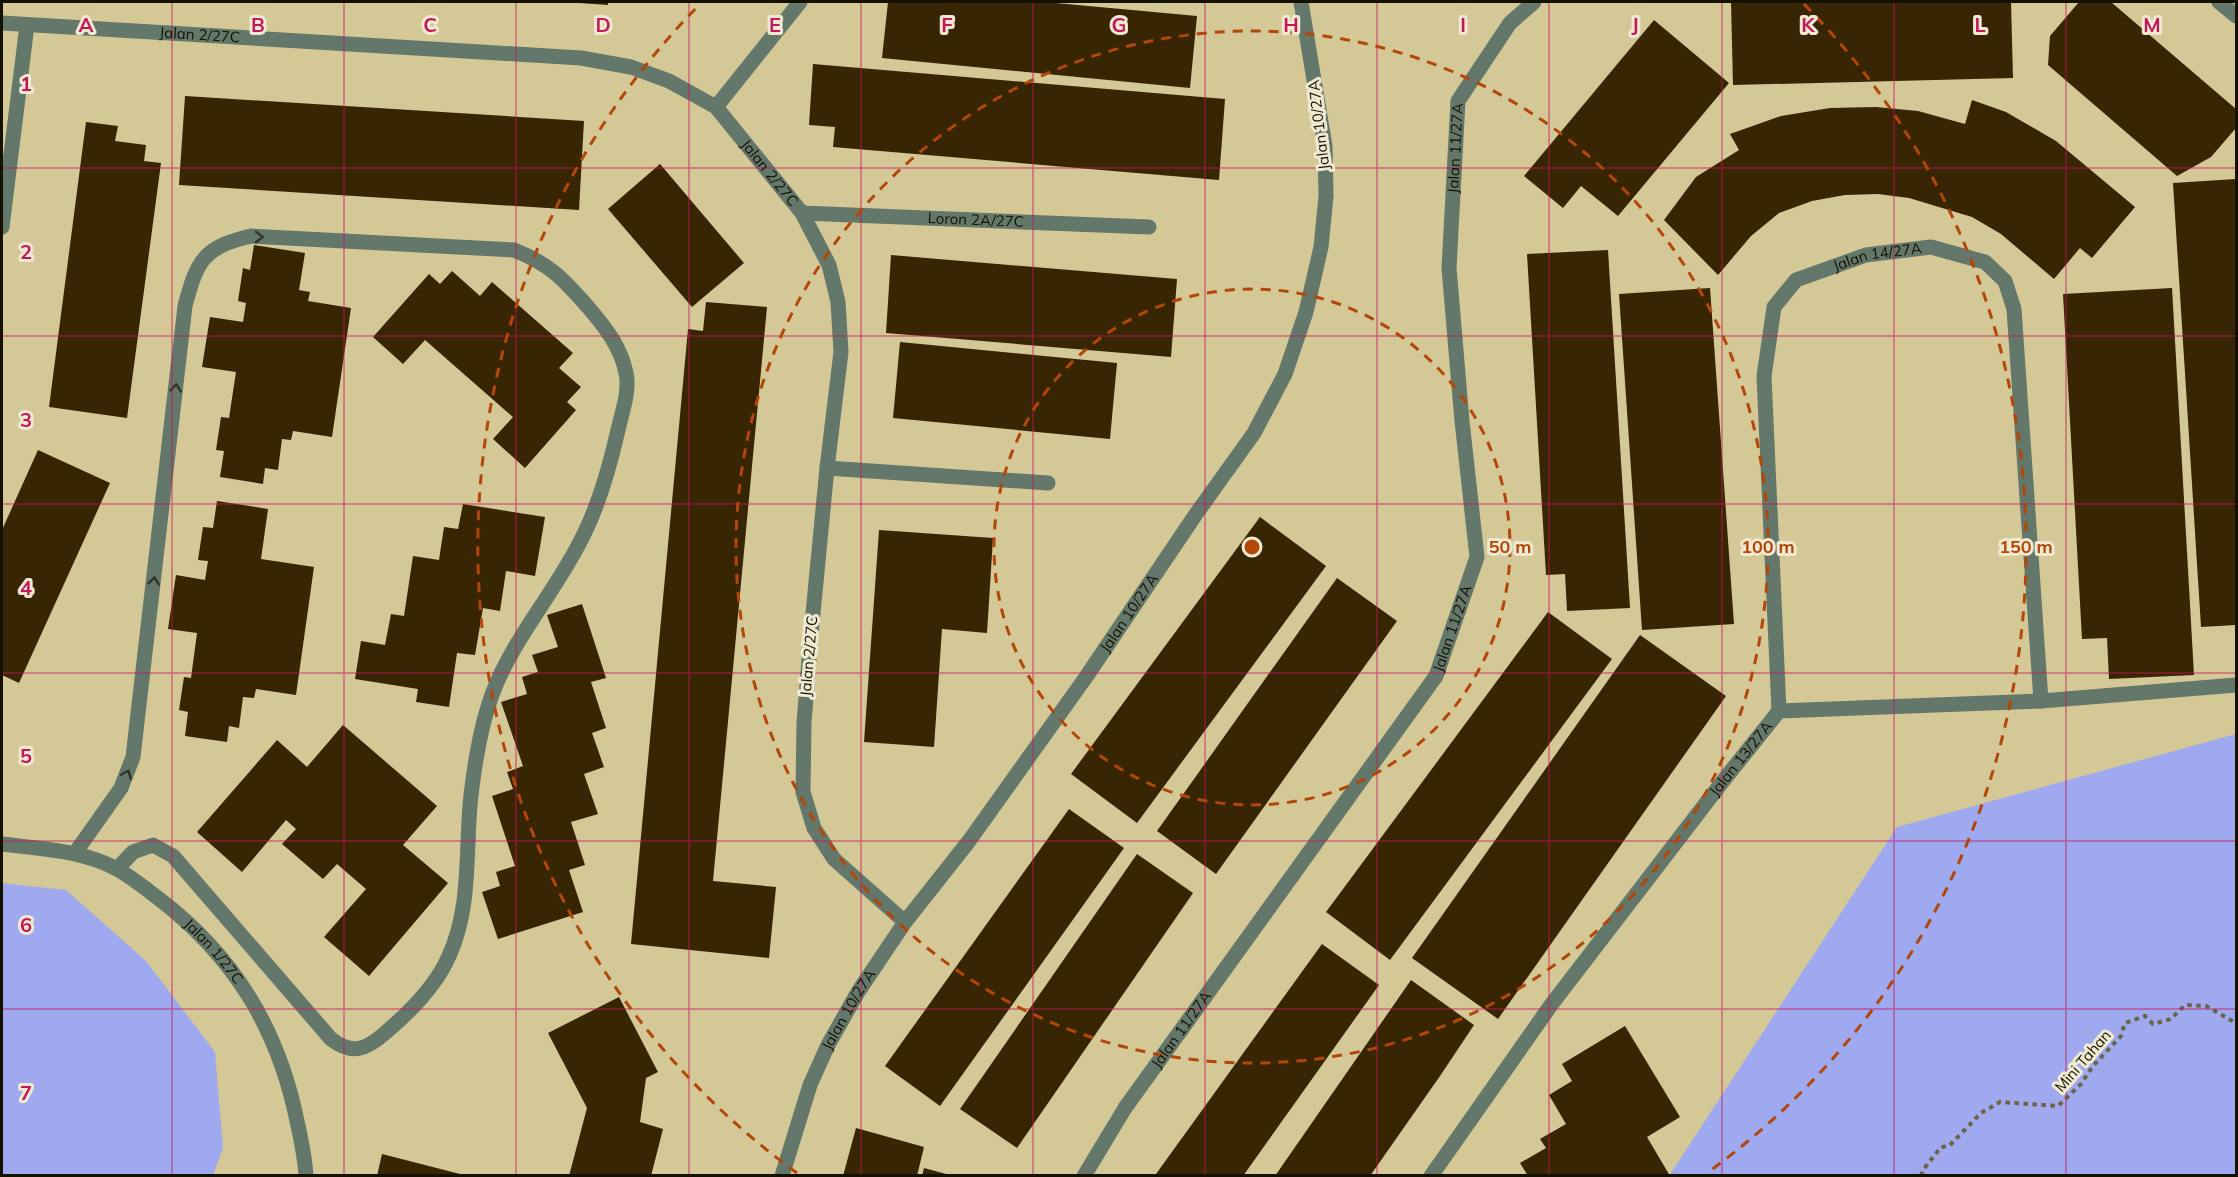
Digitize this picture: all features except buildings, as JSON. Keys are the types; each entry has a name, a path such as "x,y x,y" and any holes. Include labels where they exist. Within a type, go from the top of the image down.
{"street":[{"path":"716,107 800,2"},
{"name":"Jalan 10/27A","path":"782,1176 810,1084 828,1045 858,992 906,921 969,841 1086,677 1196,514 1254,433 1285,374 1306,312 1321,247 1326,196 1325,146 1301,2"},
{"name":"Jalan 11/27A","path":"1084,1176 1125,1108 1436,676 1477,557 1462,421 1449,268 1458,101 1510,23 1534,2"},
{"path":"2219,2 2236,16"},
{"name":"Jalan 2/27C","path":"2,23 580,58 631,67 669,81 716,107 802,213 829,264 838,302 841,352 827,468 804,723 803,792 814,828 834,859 906,921"},
{"path":"2,227 27,25"},
{"name":"Loron 2A/27C","path":"802,213 1149,227"},
{"path":"75,852 121,788 134,758 185,306 197,266 210,252 229,241 251,236 514,250 537,259 566,283 604,326 618,349 626,375 626,395 610,465 584,534 509,659 493,693 482,732 471,794 467,874 460,919 449,956 426,992 375,1042 359,1048 344,1048 331,1039 173,856 153,845 133,852 117,869"},
{"name":"Jalan 14/27A","path":"1779,711 1764,376 1774,308 1796,280 1866,255 1931,248 1985,262 2005,280 2014,309 2041,701"},
{"path":"827,468 1048,483"},
{"name":"Jalan 13/27A","path":"1431,1176 1551,1005 1779,711 2041,701 2236,685"},
{"name":"Jalan 1/27C","path":"2,844 75,852 117,869 177,912 207,941 248,992 270,1032 292,1095 306,1176"}],"path":[{"name":"Mini Tahan","path":"1921,1176 1941,1147 1949,1146 1981,1113 2000,1102 2058,1106 2081,1084 2093,1066 2121,1036 2125,1023 2145,1016 2153,1024 2171,1019 2185,1005 2206,1006 2236,1023"}],"shaded area":[{"path":"2236,734 2236,1175 1669,1176 1897,827"},
{"path":"2,883 66,890 146,961 215,1052 223,1148 213,1175 2,1175"}]}
